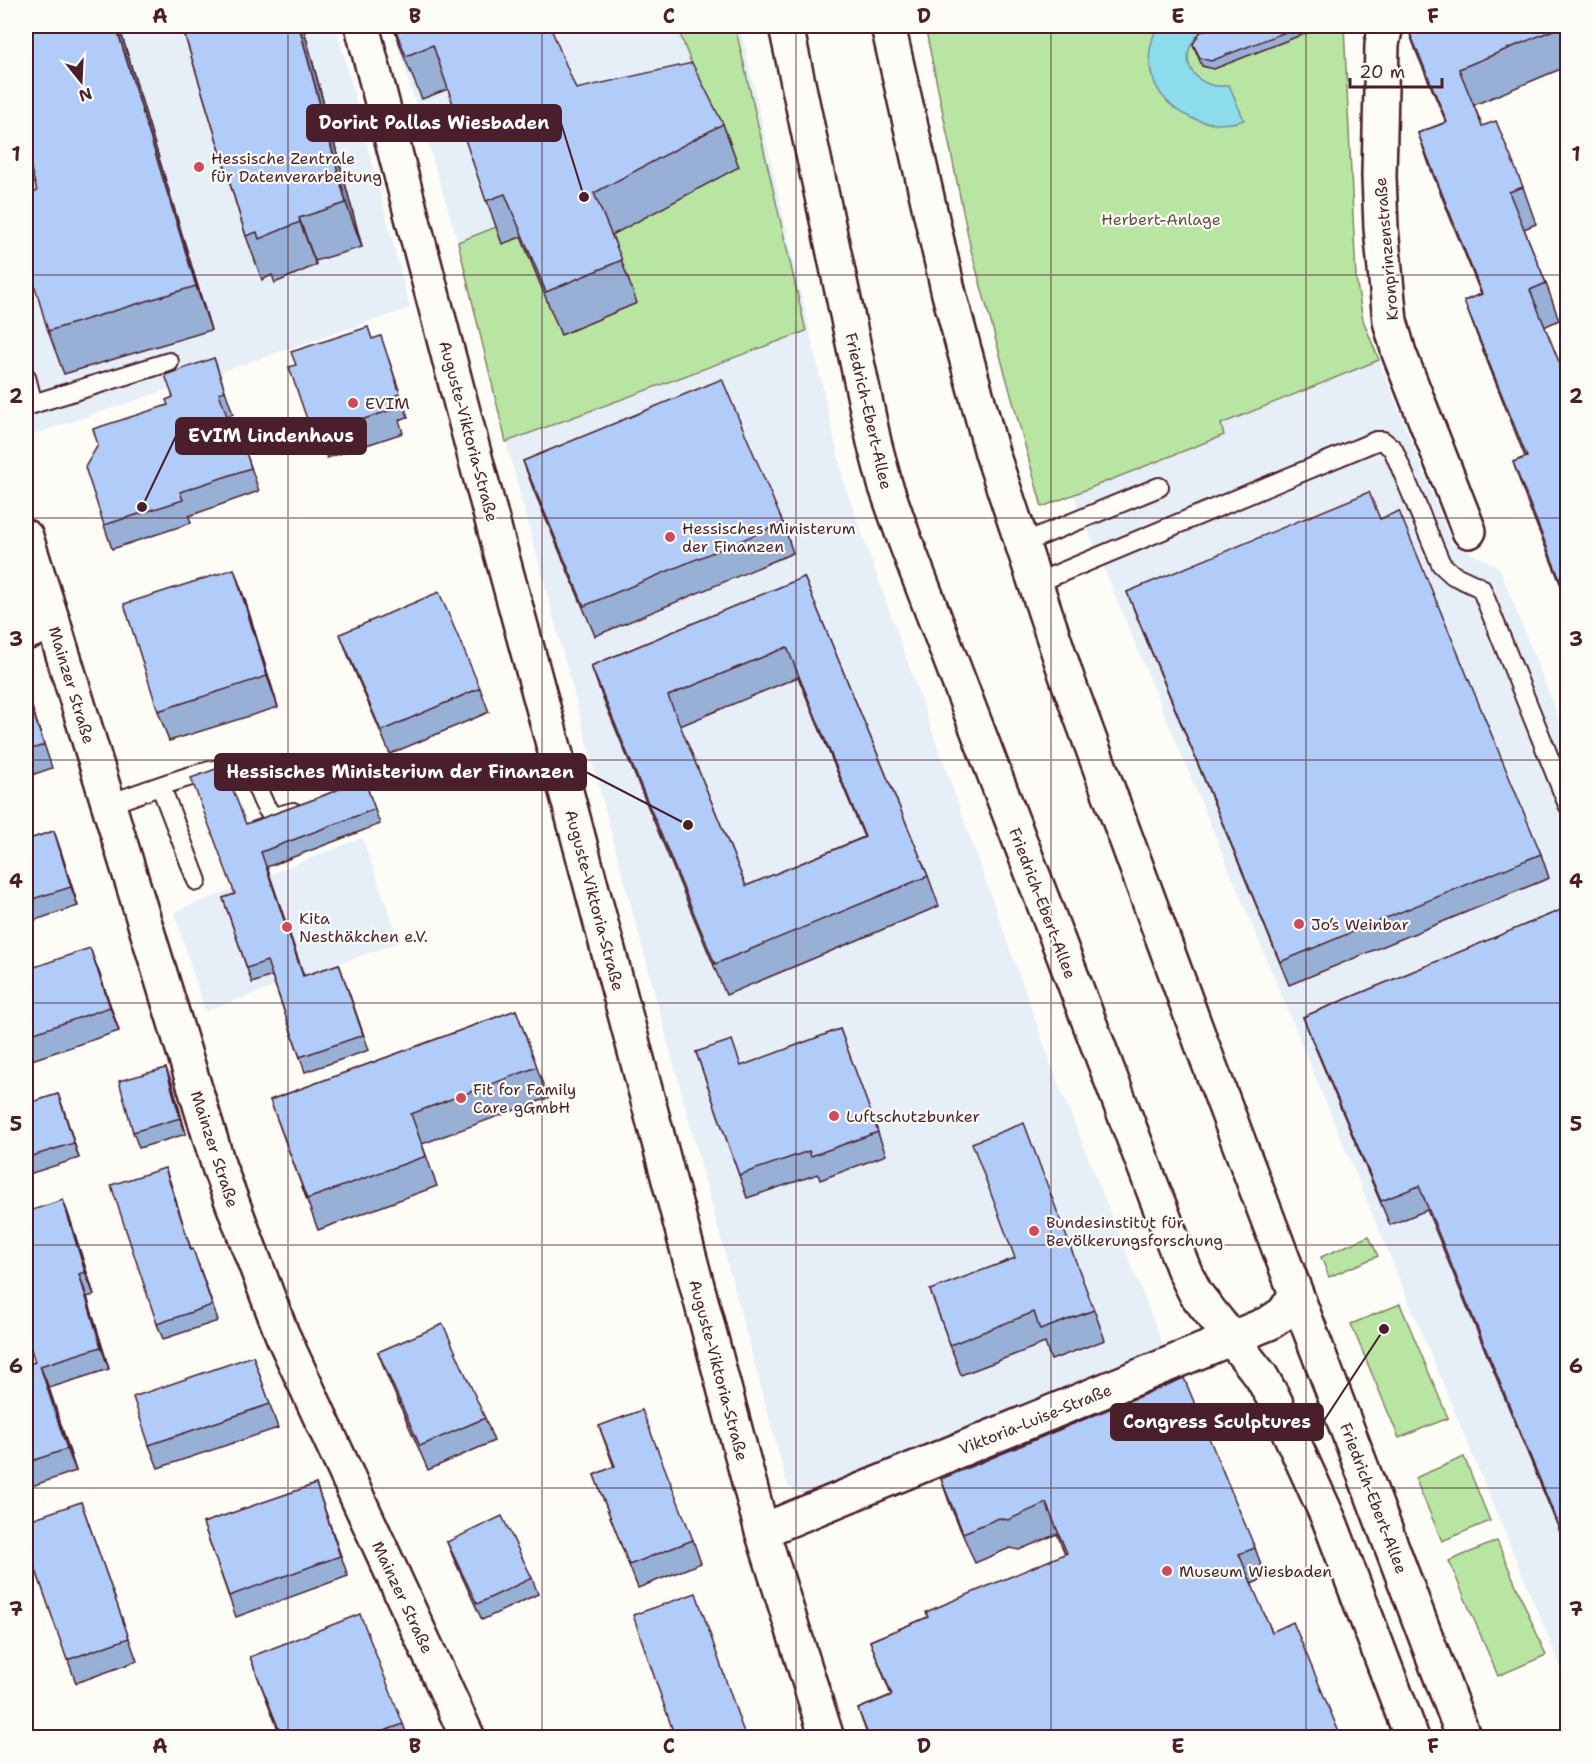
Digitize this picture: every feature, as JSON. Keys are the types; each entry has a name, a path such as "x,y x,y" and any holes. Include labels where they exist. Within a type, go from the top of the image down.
{"street":[{"name":"Auguste-Viktoria-Straße","path":"362,26 762,1531 827,1737"},
{"name":"Friedrich-Ebert-Allee","path":"786,26 874,442 885,484 948,656 1184,1270 1196,1294 1262,1376 1279,1409 1330,1522 1412,1737"},
{"name":"Friedrich-Ebert-Allee","path":"888,26 949,294 992,453 1068,681 1464,1737"},
{"name":"Kronprinzenstraße","path":"1386,26 1382,44 1379,176 1381,228 1390,321 1399,353 1468,531"},
{"name":"Mainzer Straße","path":"26,537 39,627 109,804 219,1167 282,1334 468,1737"},
{"name":"Viktoria-Luise-Straße","path":"762,1531 1279,1317 1296,1294"}],"lane":[{"path":"26,377 29,405 168,362"},
{"path":"1036,583 1376,441 1383,441 1393,449 1441,564 1453,575 1481,588 1568,805"},
{"path":"1023,543 1159,487"},
{"path":"109,804 217,770 234,768 247,773 255,783 267,812 274,817 306,807"},
{"path":"161,787 197,881"}],"shaded area":[{"name":"Hessische Zentrale für Datenverarbeitung","path":"26,26 336,26 410,308 26,437"},
{"path":"392,26 740,26 845,486 1053,1070 1164,1347 816,1492 803,1494 793,1490 787,1484 506,442 458,242"},
{"path":"1379,360 1452,544 1499,567 1567,739 1567,1682 1073,494 1224,435 1221,424"},
{"name":"Kita Nesthäkchen e.V.","path":"362,838 400,942 205,1011 174,912"}],"green space":[{"path":"677,26 735,26 806,331 506,442 458,242 496,227 521,237 610,236 708,107"},
{"name":"Herbert-Anlage","path":"925,26 1344,26 1356,278 1363,320 1379,360 1221,424 1224,435 1042,507 971,250"},
{"path":"1369,1236 1378,1256 1329,1277 1321,1257"},
{"path":"1400,1304 1448,1418 1399,1438 1351,1324"},
{"path":"1464,1457 1490,1521 1442,1541 1415,1478"},
{"path":"1497,1541 1546,1655 1498,1676 1449,1561"}],"water":[{"path":"1158,26 1218,26 1196,37 1189,49 1190,67 1201,80 1219,86 1229,85 1244,120 1222,124 1201,121 1183,114 1167,102 1156,86 1150,67 1150,47"}],"building":[{"path":"26,26 116,26 196,286 48,331 26,256 26,194 37,191 26,151"},
{"path":"182,26 299,26 346,203 299,218 300,222 259,239 257,232 246,236"},
{"path":"394,26 550,26 576,89 692,63 723,124 594,193 622,260 546,292 505,194 486,201 433,45 406,56"},
{"path":"1217,26 1301,26 1211,61 1200,58 1193,44 1200,32"},
{"path":"1407,26 1563,26 1459,69 1482,126 1496,121 1523,187 1509,192 1546,283 1530,290 1568,384 1568,600 1513,462 1527,457 1464,301 1482,294 1418,133 1447,122"},
{"path":"1568,75 1568,87 1563,76"},
{"name":"EVIM","path":"368,327 372,339 381,336 400,394 390,397 394,409 319,434 314,420 308,422 289,367 296,365 291,352"},
{"path":"214,358 225,391 219,393 234,436 240,434 251,468 180,492 183,500 104,525 85,467 98,445 93,429 168,405 166,400 173,397 165,375"},
{"name":"Hessisches Ministerum der Finanzen","path":"722,379 783,523 584,606 523,461"},
{"path":"1369,492 1380,519 1399,511 1541,854 1280,962 1127,592"},
{"path":"234,569 267,676 158,711 124,604"},
{"path":"804,577 928,876 715,964 591,666","holes":["787,647 865,837 746,886 668,696"]},
{"path":"439,592 480,688 381,731 340,634"},
{"path":"1568,628 1568,646 1561,631"},
{"path":"26,691 44,745 26,751"},
{"path":"224,766 246,824 364,779 375,809 261,852 303,976 339,964 363,1035 300,1057 267,961 247,968 223,898 235,894 191,778"},
{"path":"54,831 71,887 26,901 26,840"},
{"path":"1568,907 1568,1548 1419,1186 1381,1201 1303,1017"},
{"path":"90,948 110,1007 26,1036 26,970"},
{"path":"516,1010 537,1067 411,1114 426,1156 307,1199 270,1100"},
{"path":"840,1029 878,1132 811,1156 809,1151 739,1175 696,1052 732,1040 741,1066"},
{"path":"166,1068 180,1118 133,1132 119,1081"},
{"path":"58,1094 74,1143 26,1158 26,1104"},
{"name":"Bundesinstitut für Bevölkerungsforschung","path":"1024,1123 1094,1310 1040,1330 1034,1312 950,1345 930,1290 1015,1258 972,1143"},
{"path":"165,1168 191,1250 193,1249 212,1305 157,1324 111,1185"},
{"path":"63,1200 85,1272 79,1274 101,1347 40,1366 67,1449 26,1463 26,1365 35,1362 26,1333 28,1327 26,1318 26,1212"},
{"path":"443,1324 485,1418 420,1446 378,1352"},
{"path":"253,1356 270,1404 149,1445 133,1397"},
{"name":"Museum Wiesbaden","path":"1184,1378 1255,1548 1239,1554 1272,1632 1293,1622 1341,1737 869,1737 858,1709 892,1695 870,1641 928,1617 926,1612 1067,1553 1046,1503 1008,1520 999,1518 963,1533 941,1479"},
{"path":"642,1410 693,1540 629,1565 594,1475 615,1466 599,1426"},
{"path":"316,1484 340,1556 229,1596 203,1523"},
{"path":"81,1502 129,1638 67,1660 26,1541 26,1521"},
{"path":"502,1516 532,1578 477,1604 447,1542"},
{"path":"696,1593 745,1736 675,1737 633,1615"},
{"path":"360,1614 403,1724 368,1737 282,1737 250,1657"}],"place":[{"name":"Hessische Zentrale für Datenverarbeitung","path":"199,167"},
{"name":"Dorint Pallas Wiesbaden","path":"584,197"},
{"name":"EVIM","path":"353,403"},
{"name":"EVIM Lindenhaus","path":"142,507"},
{"name":"Hessisches Ministerum der Finanzen","path":"670,537"},
{"name":"Hessisches Ministerium der Finanzen","path":"688,825"},
{"name":"Jo‘s Weinbar","path":"1299,924"},
{"name":"Kita Nesthäkchen e.V.","path":"287,927"},
{"name":"Fit for Family Care gGmbH","path":"461,1098"},
{"name":"Luftschutzbunker","path":"834,1116"},
{"name":"Bundesinstitut für Bevölkerungsforschung","path":"1034,1231"},
{"name":"Congress Sculptures","path":"1384,1329"},
{"name":"Museum Wiesbaden","path":"1167,1571"}]}
